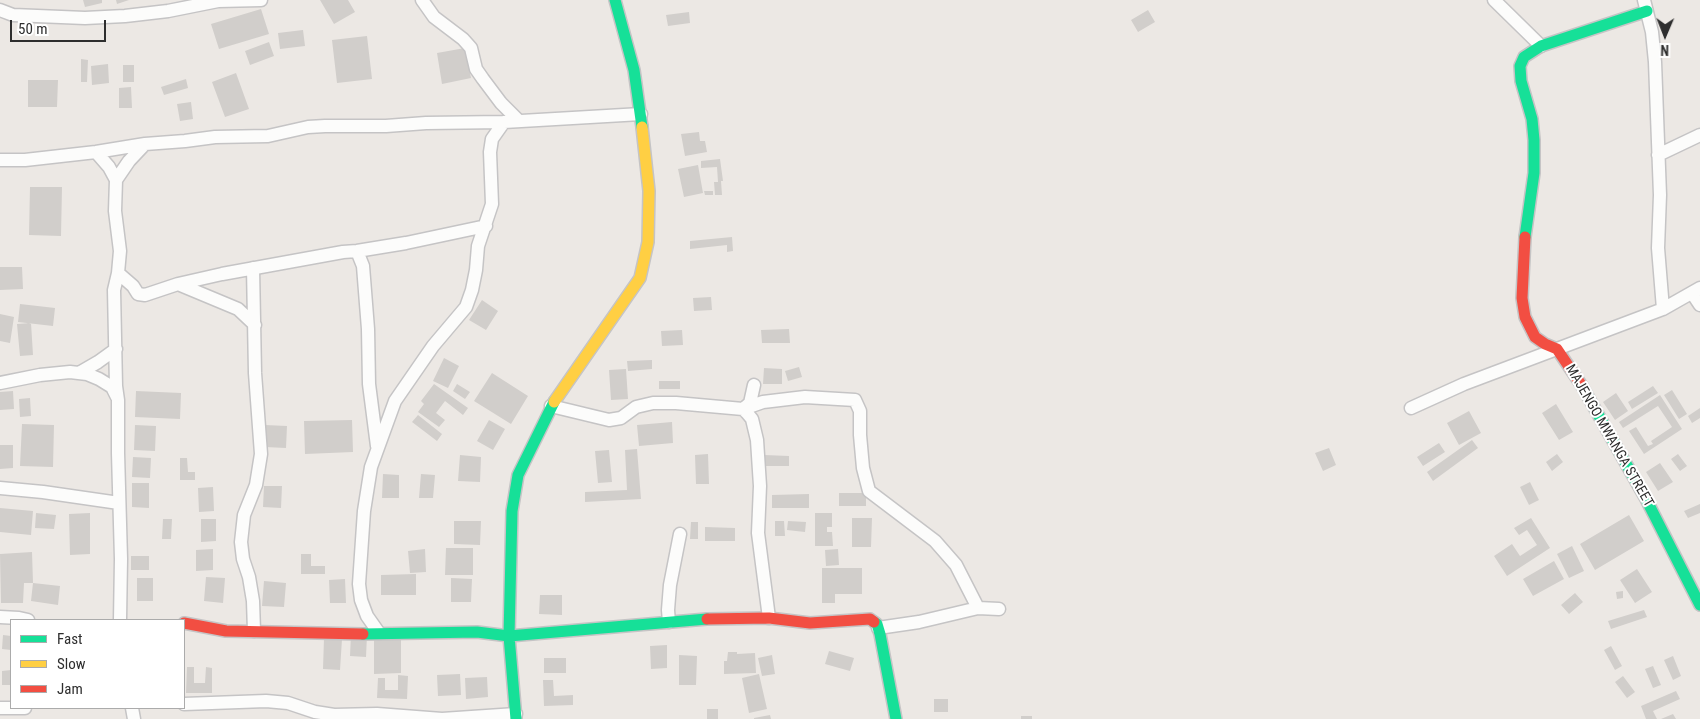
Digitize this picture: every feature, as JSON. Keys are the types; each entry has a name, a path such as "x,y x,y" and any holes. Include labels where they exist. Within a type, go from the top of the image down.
{"street":[{"path":"0,10 14,15 95,18 168,11 218,1 261,0"},
{"path":"422,0 434,17 463,39 471,48 476,69 482,79 520,121"},
{"path":"185,704 266,700 288,703 315,712 334,715 356,716 377,714 442,719 516,717 509,636 512,511 518,475 551,406 640,278 648,242 649,191 641,114 634,70 615,0"},
{"path":"1494,0 1540,46"},
{"path":"1645,6 1652,32 1655,62 1660,195 1658,248 1663,309"},
{"name":"MAJENGO MWANGA STREET","path":"1645,6 1540,46 1524,57 1520,66 1521,81 1532,119 1534,140 1534,173 1524,244 1522,298 1524,317 1529,327 1536,337 1545,344 1557,349 1583,387 1646,500 1700,605"},
{"path":"0,160 25,160 215,137 268,136 308,127 504,122 641,114"},
{"path":"379,633 366,616 359,584 364,511 372,467 377,448 395,401 433,346 466,307 476,270 478,246 492,204 490,152 492,139 504,122"},
{"path":"1658,155 1700,135"},
{"path":"116,180 145,144"},
{"path":"96,152 109,167 116,180 115,211 120,251 114,290 121,559 120,619"},
{"path":"118,273 133,286 138,294 151,294 178,284 253,268 406,243 486,226"},
{"path":"357,251 363,266 368,329 369,384 377,448"},
{"path":"253,268 255,373 261,454 256,485 244,515 240,542 252,593 254,631"},
{"path":"178,284 238,309 255,325"},
{"path":"1411,408 1464,384 1663,309 1696,291 1700,305"},
{"path":"79,373 116,350"},
{"path":"0,383 40,375 70,372 87,374 100,379 112,387 118,400"},
{"path":"743,410 750,402 754,385"},
{"path":"551,406 609,420 621,418 636,407 653,403 676,403 743,410 763,402 804,397 855,400 860,412 863,468 869,491 935,541 956,565 978,608"},
{"path":"743,410 752,419 757,440 760,486 758,533 769,618"},
{"path":"0,488 119,503"},
{"path":"670,622 668,610 670,585 680,534"},
{"path":"878,628 919,622 978,608 1000,608"},
{"path":"0,617 24,619"},
{"path":"185,623 226,631 326,634 477,632 509,636 716,618 769,618 810,623 870,619 877,624 896,719"}],"building":[{"path":"83,0 102,0 102,3 85,7"},
{"path":"116,0 129,0 117,4"},
{"path":"320,0 348,0 355,12 334,24"},
{"path":"261,9 269,34 219,49 211,24"},
{"path":"1148,10 1155,22 1138,32 1131,20"},
{"path":"689,12 690,23 668,26 666,15"},
{"path":"303,30 305,46 280,49 278,33"},
{"path":"367,36 372,79 337,83 332,40"},
{"path":"269,42 274,56 250,65 245,51"},
{"path":"465,48 471,78 442,84 437,53"},
{"path":"81,59 88,60 87,82 81,82"},
{"path":"108,64 109,83 92,85 91,66"},
{"path":"123,65 134,65 134,82 123,82"},
{"path":"236,73 249,109 225,117 212,82"},
{"path":"186,79 188,88 164,95 161,87"},
{"path":"28,80 58,80 57,107 28,107"},
{"path":"131,87 132,108 119,108 119,88"},
{"path":"191,102 193,119 180,121 177,104"},
{"path":"699,132 700,141 705,141 707,152 685,156 681,134"},
{"path":"720,159 723,181 721,181 722,195 715,195 714,182 718,182 717,167 701,168 701,161"},
{"path":"698,165 703,193 684,197 678,169"},
{"path":"30,187 62,187 61,236 29,235"},
{"path":"704,191 713,191 713,195 705,195"},
{"path":"732,237 733,251 727,252 727,245 690,249 690,241"},
{"path":"0,267 22,267 23,289 0,290"},
{"path":"711,297 712,310 694,311 693,298"},
{"path":"482,300 498,311 486,330 469,320"},
{"path":"20,304 55,308 53,326 18,322"},
{"path":"0,314 14,317 10,343 0,341"},
{"path":"31,323 33,355 20,356 17,324"},
{"path":"789,329 790,343 762,343 761,330"},
{"path":"682,330 683,345 662,346 661,331"},
{"path":"444,358 459,366 448,388 433,381"},
{"path":"652,360 652,369 628,371 627,361"},
{"path":"799,367 802,377 788,381 785,371"},
{"path":"764,368 782,369 782,384 763,384"},
{"path":"626,369 628,399 611,400 609,370"},
{"path":"492,373 528,396 511,424 474,401"},
{"path":"659,381 680,381 680,389 659,389"},
{"path":"434,384 468,408 463,415 445,401 436,413 445,420 439,427 418,412 424,404 421,401"},
{"path":"457,384 470,392 465,399 453,391"},
{"path":"1653,386 1658,393 1632,409 1628,402"},
{"path":"1672,390 1687,414 1679,419 1664,395"},
{"path":"13,391 14,409 0,410 0,392"},
{"path":"136,391 181,393 180,419 135,417"},
{"path":"1616,393 1628,411 1615,420 1603,402"},
{"path":"1660,395 1682,429 1644,454 1629,431 1636,427 1648,446 1653,444 1651,441 1672,427 1658,406 1623,428 1619,422"},
{"path":"30,398 31,416 20,417 19,399"},
{"path":"1556,404 1573,432 1559,440 1542,413"},
{"path":"1700,408 1700,418 1692,423 1688,416"},
{"path":"1469,411 1481,433 1459,445 1447,423"},
{"path":"418,415 442,434 437,441 412,422"},
{"path":"352,420 353,452 305,454 304,421"},
{"path":"489,420 505,429 493,450 477,441"},
{"path":"672,422 673,443 639,446 637,425"},
{"path":"22,424 54,425 53,467 20,466"},
{"path":"135,425 156,426 155,451 134,450"},
{"path":"265,425 287,426 286,448 265,447"},
{"path":"1472,440 1478,448 1433,481 1427,472"},
{"path":"1439,443 1445,452 1423,466 1417,457"},
{"path":"0,445 13,445 13,468 0,469"},
{"path":"1329,448 1336,465 1323,471 1315,453"},
{"path":"637,449 641,499 585,502 585,492 627,490 625,450"},
{"path":"609,450 612,482 598,483 595,451"},
{"path":"708,454 709,484 696,484 695,455"},
{"path":"1557,454 1563,462 1552,471 1546,462"},
{"path":"1678,454 1687,466 1680,471 1671,459"},
{"path":"460,455 481,457 480,482 458,481"},
{"path":"764,455 789,456 789,466 764,466"},
{"path":"133,457 151,458 150,478 132,477"},
{"path":"180,458 187,458 188,472 195,472 195,480 180,480"},
{"path":"1660,463 1673,482 1658,491 1646,472"},
{"path":"383,474 399,475 399,498 382,498"},
{"path":"421,474 435,475 433,498 419,498"},
{"path":"1530,482 1539,500 1529,505 1520,487"},
{"path":"132,483 149,483 149,508 132,507"},
{"path":"264,486 282,486 281,508 263,507"},
{"path":"213,487 214,511 199,512 198,488"},
{"path":"839,493 866,493 866,506 839,506"},
{"path":"809,494 809,508 772,508 772,495"},
{"path":"1700,504 1700,513 1688,518 1684,511"},
{"path":"0,508 33,511 31,535 0,532"},
{"path":"36,513 56,515 54,529 35,528"},
{"path":"90,513 90,554 70,555 69,514"},
{"path":"815,513 832,513 832,527 827,527 827,532 832,532 833,546 815,546"},
{"path":"1629,515 1644,541 1595,570 1580,544"},
{"path":"852,518 872,518 871,547 852,547"},
{"path":"1531,518 1550,548 1507,576 1494,556 1512,544 1520,556 1537,545 1527,530 1519,535 1514,528"},
{"path":"163,519 172,519 171,539 162,539"},
{"path":"201,519 216,519 216,541 201,542"},
{"path":"454,521 481,521 480,545 454,544"},
{"path":"775,521 784,521 785,536 775,536"},
{"path":"788,521 806,522 805,532 787,530"},
{"path":"691,522 698,522 698,539 690,539"},
{"path":"705,527 735,528 735,541 705,541"},
{"path":"1572,546 1584,571 1569,578 1557,554"},
{"path":"446,548 473,548 473,575 445,575"},
{"path":"213,549 213,570 196,571 196,550"},
{"path":"425,549 426,572 410,573 408,551"},
{"path":"838,549 839,565 826,566 825,550"},
{"path":"32,552 33,583 24,583 23,603 1,603 0,554"},
{"path":"301,554 311,554 311,566 325,566 325,574 301,574"},
{"path":"131,556 149,556 149,570 131,570"},
{"path":"1554,561 1564,579 1533,596 1523,579"},
{"path":"822,568 862,568 862,594 835,594 835,603 822,603"},
{"path":"1637,569 1652,592 1635,603 1620,580"},
{"path":"416,574 416,595 381,595 381,575"},
{"path":"206,577 225,578 223,603 204,601"},
{"path":"137,578 153,578 153,601 137,601"},
{"path":"451,578 472,579 471,602 451,602"},
{"path":"345,579 346,603 330,603 329,580"},
{"path":"264,581 286,583 284,607 262,606"},
{"path":"33,583 60,586 58,605 31,601"},
{"path":"1623,591 1623,598 1617,599 1616,592"},
{"path":"1575,593 1583,602 1569,614 1561,605"},
{"path":"540,595 562,595 562,615 539,614"},
{"path":"1644,610 1647,617 1611,629 1608,621"},
{"path":"351,634 367,635 366,657 350,656"},
{"path":"3,635 10,636 10,650 2,649"},
{"path":"324,638 342,639 340,670 323,669"},
{"path":"374,639 401,639 401,673 374,674"},
{"path":"667,645 667,668 651,669 650,646"},
{"path":"1611,646 1622,666 1615,670 1604,650"},
{"path":"829,651 854,658 850,671 825,664"},
{"path":"728,652 737,652 737,654 755,653 756,673 724,674 724,661 727,661"},
{"path":"679,655 697,656 696,685 679,685"},
{"path":"772,655 775,674 762,676 758,658"},
{"path":"1673,656 1681,676 1673,680 1664,660"},
{"path":"544,658 566,658 566,673 544,673"},
{"path":"1653,666 1661,685 1653,688 1645,669"},
{"path":"187,667 194,667 194,683 205,683 206,667 212,668 212,693 186,693"},
{"path":"10,670 10,685 2,685 2,671"},
{"path":"460,674 461,695 438,696 437,675"},
{"path":"759,674 767,709 749,713 742,678"},
{"path":"398,675 408,676 407,699 377,698 378,678 385,678 385,690 398,690"},
{"path":"1623,676 1635,692 1627,698 1615,682"},
{"path":"487,677 488,697 466,699 465,678"},
{"path":"543,680 553,680 554,696 573,695 573,705 544,706"},
{"path":"1676,691 1680,699 1653,711 1657,719 1646,719 1641,706"},
{"path":"934,699 948,699 948,712 934,712"},
{"path":"707,709 718,709 718,719 707,719"},
{"path":"1673,714 1676,719 1661,719"},
{"path":"770,715 771,719 754,719 754,718"},
{"path":"1021,716 1032,716 1032,719 1021,719"}],"traffic: fast":[{"path":"615,0 634,70 642,127"},
{"path":"1525,237 1534,173 1534,140 1532,119 1521,81 1520,66 1524,57 1541,46 1647,11"},
{"path":"1582,386 1646,499 1700,605"},
{"path":"516,719 509,636 512,511 518,475 554,402"},
{"path":"363,634 477,632 509,636 707,619"},
{"path":"874,622 877,624 880,634 896,719"}],"traffic: slow":[{"path":"554,402 640,278 648,242 649,191 642,127"}],"traffic: jam":[{"path":"1525,237 1522,298 1525,317 1535,337 1557,349 1582,386"},
{"path":"707,619 769,618 810,623 870,619 874,622"},
{"path":"185,623 226,631 363,634"}]}
